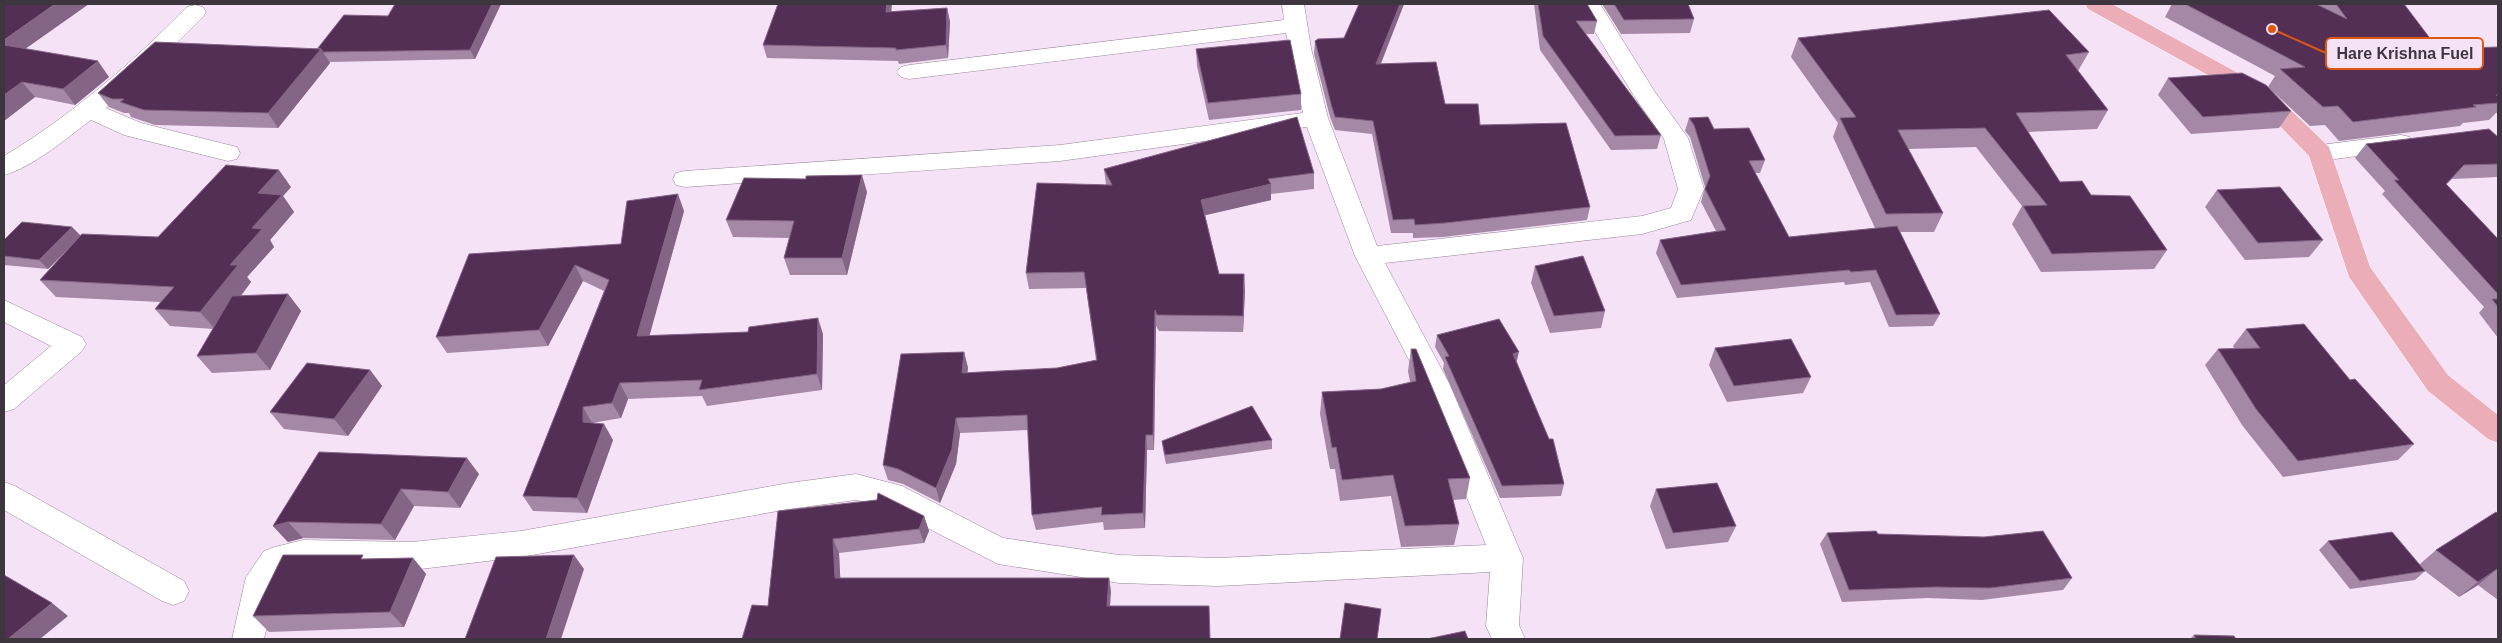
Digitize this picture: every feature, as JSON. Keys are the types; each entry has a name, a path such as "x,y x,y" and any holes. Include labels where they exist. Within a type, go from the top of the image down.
{"main road":[{"path":"2096,4 2263,96 2320,153 2358,270 2438,384 2498,431"}],"street":[{"path":"1368,256 1642,225 1682,214 1692,189 1676,138 1646,96 1589,4"},
{"path":"4,167 29,153 90,110 157,52 195,12"},
{"path":"909,72 1295,14 1316,118 1368,256 1435,383 1507,558 1502,626 1508,639"},
{"path":"90,110 133,129 228,153"},
{"path":"685,179 1060,153 1316,118"},
{"path":"2320,153 2425,140"},
{"path":"4,310 72,344 4,401"},
{"path":"248,639 262,577 275,562 302,554 412,556 521,544 789,496 856,487 892,495 998,552 1119,569 1163,572 1218,572 1507,558"},
{"path":"4,495 173,591"}],"building":[{"path":"4,4 55,4 4,40"},
{"path":"395,4 492,4 470,50 323,52 318,48 344,15 388,16"},
{"path":"778,4 887,4 886,12 947,8 946,45 896,50 896,48 763,45"},
{"path":"1359,4 1400,4 1376,64 1436,62 1445,104 1478,104 1480,125 1566,123 1590,207 1415,225 1414,219 1393,220 1373,121 1335,117 1315,41 1318,39 1344,38"},
{"path":"1538,4 1587,4 1597,21 1576,21 1661,135 1615,136 1543,36"},
{"path":"1614,4 1688,4 1694,19 1624,20"},
{"path":"2185,4 2316,4 2347,19 2336,4 2404,4 2438,49 2498,47 2498,95 2496,95 2498,103 2353,122 2338,106 2323,107 2280,69 2305,67"},
{"path":"2049,10 2089,52 2066,55 2108,110 2016,113 2060,182 2082,181 2091,195 2130,196 2167,250 2052,254 2023,206 2047,205 1985,128 1898,130 1943,213 1886,214 1840,118 1856,117 1798,38"},
{"path":"1290,40 1301,94 1208,103 1196,49"},
{"path":"155,42 321,49 268,113 144,110 120,102 124,99 112,99 98,93"},
{"path":"4,45 98,61 63,89 22,82 4,95"},
{"path":"2242,73 2266,85 2291,111 2203,117 2168,78"},
{"path":"1297,117 1314,173 1268,179 1271,184 1201,200 1219,274 1244,274 1243,316 1157,315 1155,310 1153,435 1146,435 1143,513 1101,515 1102,507 1032,515 1027,415 956,418 952,449 936,488 898,469 883,465 901,354 964,352 962,373 1057,368 1097,360 1084,272 1026,273 1037,183 1112,185 1104,169"},
{"path":"1708,117 1714,129 1749,128 1765,160 1749,161 1789,237 1897,226 1940,314 1896,315 1876,270 1851,272 1849,270 1681,285 1660,240 1726,230 1705,189 1710,176 1694,125 1689,118"},
{"path":"2489,129 2498,137 2498,164 2464,165 2446,184 2498,239 2498,294 2394,180 2399,180 2366,144"},
{"path":"226,165 279,170 258,193 282,195 252,228 262,229 230,265 238,265 200,312 155,309 174,287 40,280 82,234 158,237"},
{"path":"862,175 842,258 784,258 794,221 726,220 744,178 806,179 806,176"},
{"path":"2280,187 2323,240 2258,243 2217,190"},
{"path":"678,194 637,336 748,332 749,327 818,318 817,374 699,390 702,380 620,383 612,403 583,407 583,422 604,424 577,498 523,496 609,280 575,265 539,330 436,337 469,254 621,244 627,201"},
{"path":"22,222 72,227 39,260 4,256 4,240"},
{"path":"1583,256 1605,311 1554,316 1535,266"},
{"path":"288,294 256,353 197,356 232,296"},
{"path":"2492,299 2498,299 2498,307"},
{"path":"1499,319 1519,352 1513,354 1549,439 1553,439 1564,484 1502,486 1445,357 1449,356 1437,335"},
{"path":"2304,324 2350,380 2355,379 2414,444 2298,461 2256,409 2218,349 2260,348 2246,329"},
{"path":"1791,339 1811,377 1734,386 1715,348"},
{"path":"1411,349 1416,349 1470,478 1448,479 1459,524 1405,526 1393,475 1342,480 1336,447 1332,448 1322,392 1381,389 1416,381"},
{"path":"307,363 370,370 334,419 270,412"},
{"path":"1252,406 1272,440 1165,455 1162,441"},
{"path":"319,452 467,458 448,492 401,489 381,524 288,522 273,526"},
{"path":"1717,483 1736,526 1673,533 1656,489"},
{"path":"878,493 924,516 919,529 833,539 835,578 1109,578 1107,606 1209,606 1210,639 742,639 752,605 768,606 778,511 877,500"},
{"path":"2496,512 2498,514 2498,570 2478,582 2436,550"},
{"path":"1876,531 1878,534 1984,537 2043,531 2072,578 1990,588 1935,587 1849,590 1827,533"},
{"path":"2392,532 2425,571 2360,581 2328,541"},
{"path":"283,555 363,555 361,559 413,558 390,612 253,616"},
{"path":"574,555 546,639 465,639 496,557"},
{"path":"4,575 52,603 8,639 4,639"},
{"path":"1345,603 1381,609 1377,639 1340,639"},
{"path":"1465,631 1468,639 1427,639"},
{"path":"2194,635 2234,636 2236,639 2196,639"}],"place":[{"name":"Hare Krishna Fuel","path":"2272,29"}]}
